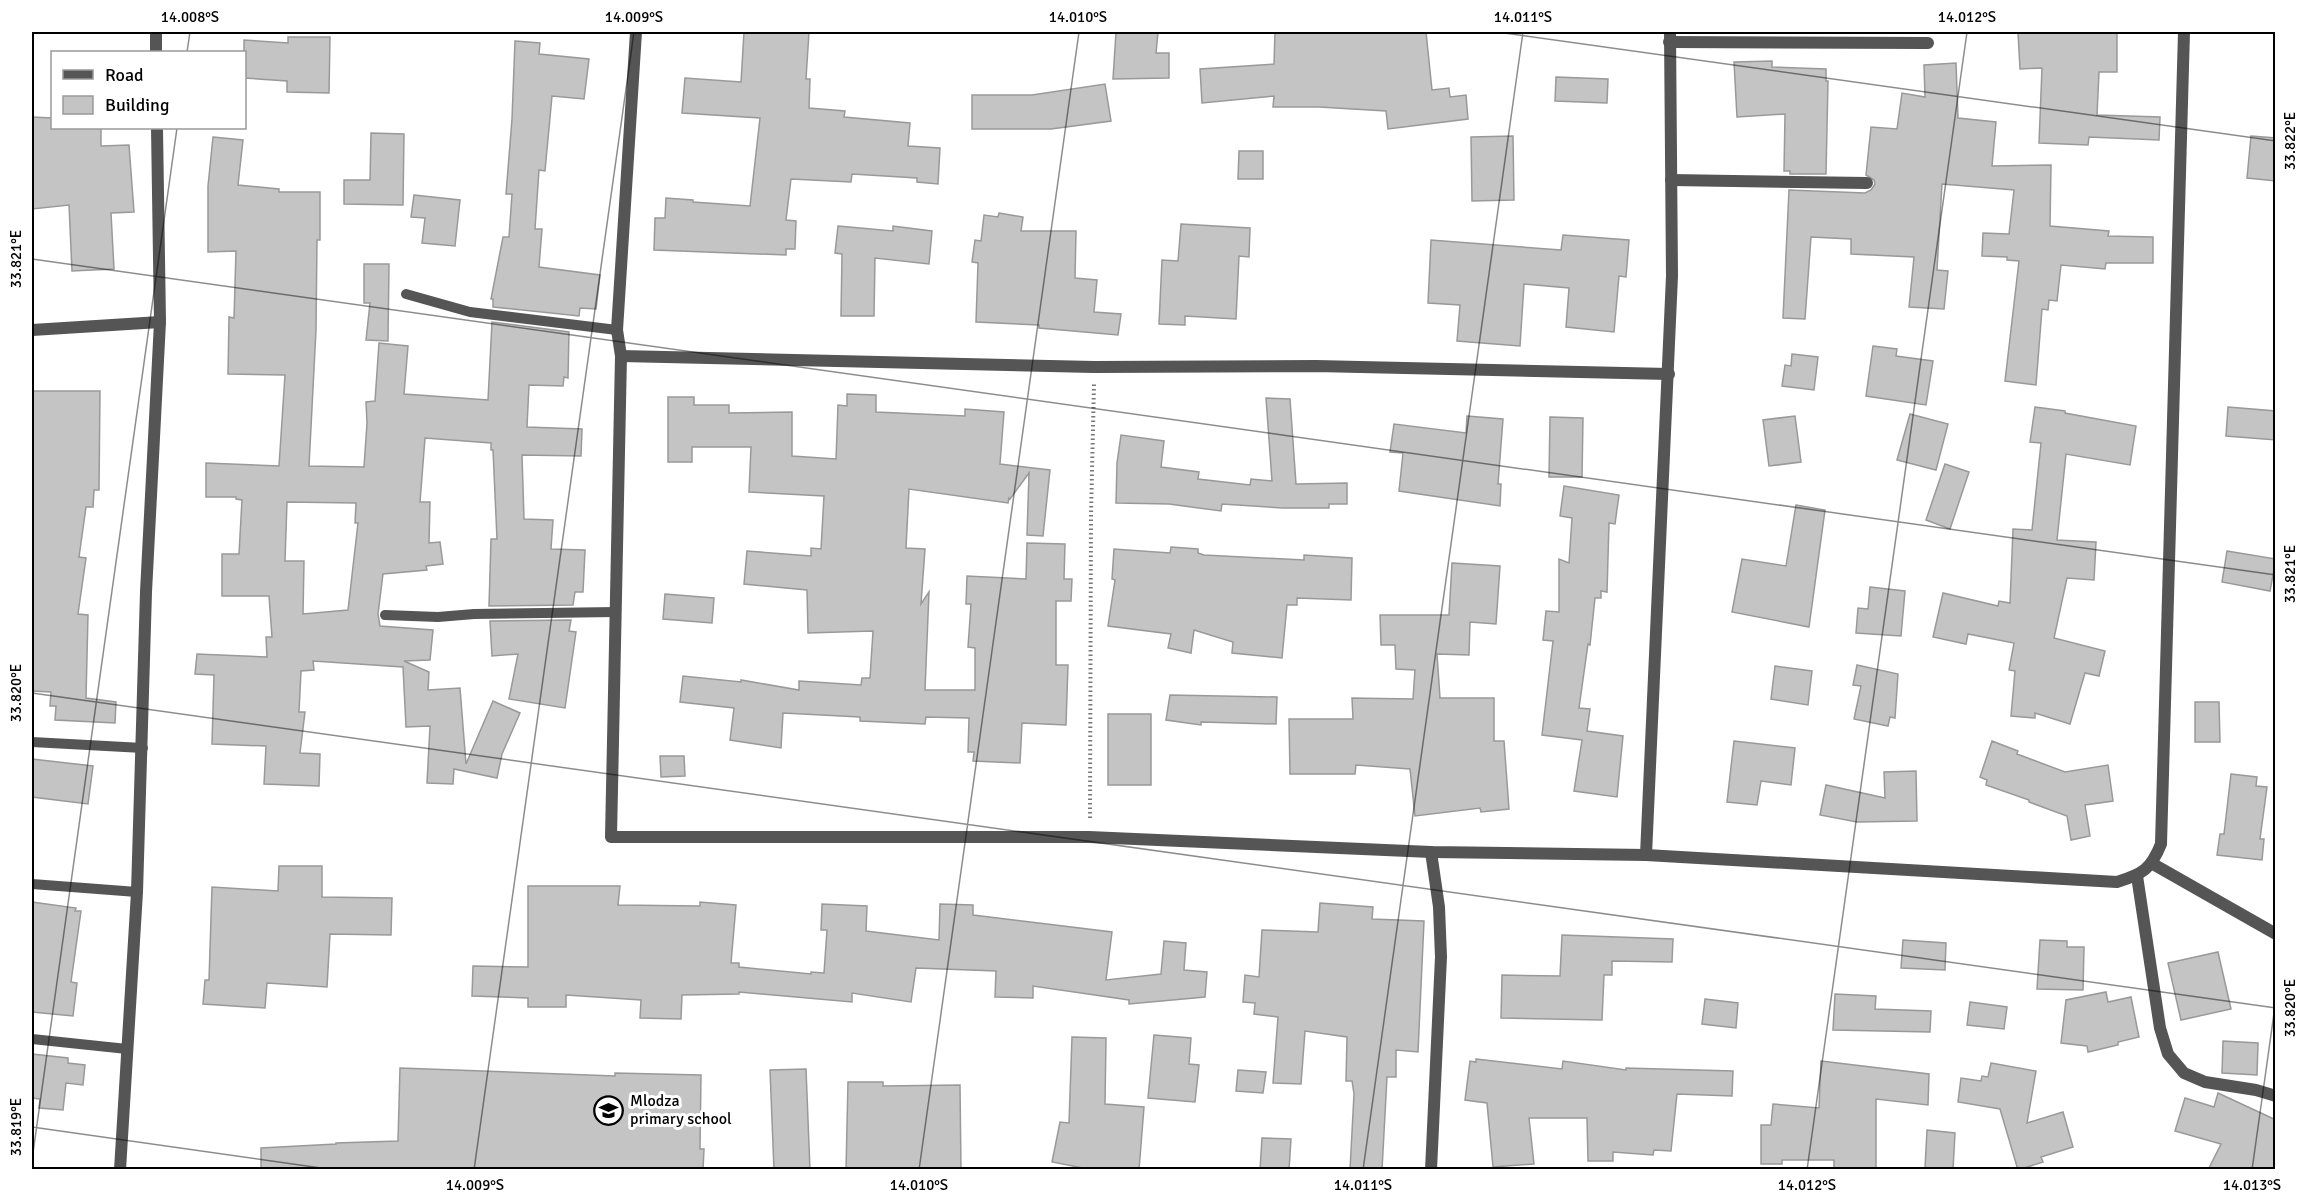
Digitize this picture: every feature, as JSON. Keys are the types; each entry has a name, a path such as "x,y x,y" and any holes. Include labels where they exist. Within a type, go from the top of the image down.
{"street":[{"path":"156,32 156,51"},
{"path":"636,32 617,330 621,356 611,837 1089,837 1431,852 1646,855 2117,882 2137,876 2153,864 2161,844 2184,32"},
{"path":"1646,855 1672,276 1670,37 1928,44"},
{"path":"120,1170 137,892 146,592 160,322 157,129"},
{"path":"1671,180 1867,183"},
{"path":"32,330 160,322"},
{"path":"621,356 1095,368 1316,366 1669,374"},
{"path":"1431,852 1439,907 1441,957 1431,1170"},
{"path":"2153,864 2276,934"},
{"path":"2137,876 2160,1028 2168,1054 2184,1073 2205,1082 2256,1090 2276,1096"}],"lane":[{"path":"406,294 470,312 617,330"},
{"path":"385,615 438,618 474,614 616,612"},
{"path":"32,742 143,748"},
{"path":"32,884 137,892"},
{"path":"32,1039 127,1049"}],"path":[{"path":"1089,837 1091,515 1095,368"}],"building":[{"path":"744,32 809,32 806,79 810,79 809,108 845,111 844,117 910,123 908,146 940,148 938,184 917,182 917,178 852,174 851,182 791,179 786,220 796,221 795,249 786,249 786,255 654,250 655,218 665,218 666,198 750,206 760,118 682,113 685,78 741,82"},
{"path":"1116,32 1158,32 1156,53 1169,53 1169,78 1113,79"},
{"path":"1275,32 1426,32 1432,90 1449,88 1450,97 1466,95 1468,119 1388,129 1386,111 1273,107 1274,96 1202,103 1200,69 1274,64"},
{"path":"2018,32 2117,32 2117,72 2099,72 2097,115 2160,117 2159,140 2089,137 2088,145 2039,143 2042,68 2020,69"},
{"path":"288,37 330,37 329,93 287,92 287,81 246,78 244,40 288,43"},
{"path":"515,41 540,43 539,54 589,59 584,99 552,96 545,171 539,170 535,229 542,229 539,267 600,275 596,309 580,308 579,316 493,307 493,299 491,299 503,237 509,237 512,194 506,194"},
{"path":"1772,61 1772,67 1826,69 1826,81 1828,81 1826,174 1790,174 1790,171 1784,171 1785,114 1737,117 1734,62"},
{"path":"1956,63 1958,118 1996,122 1992,166 2051,165 2050,226 2109,231 2108,236 2153,237 2153,263 2106,263 2105,269 2061,265 2057,301 2049,300 2048,310 2042,309 2036,385 2005,381 2019,261 2007,260 2007,257 1982,256 1983,233 2009,234 2014,190 1942,184 1937,270 1948,271 1944,309 1909,307 1914,257 1851,254 1851,239 1811,237 1805,319 1783,318 1789,190 1865,193 1871,190 1875,184 1874,180 1866,175 1871,127 1897,129 1902,93 1925,97 1924,65"},
{"path":"1556,77 1608,79 1607,103 1555,101"},
{"path":"1105,84 1111,121 1051,129 972,129 972,95 1032,95"},
{"path":"32,117 51,118 51,129 101,129 101,146 129,145 134,212 111,213 114,269 72,271 69,205 32,209"},
{"path":"371,133 404,134 403,205 344,204 344,180 370,180"},
{"path":"1513,136 1514,200 1472,201 1471,137"},
{"path":"2251,136 2276,138 2276,181 2247,178"},
{"path":"213,137 243,140 238,185 279,189 279,192 320,192 320,240 317,240 316,330 309,466 364,467 366,402 375,401 379,343 408,346 404,394 488,400 492,322 569,332 568,378 564,377 563,386 529,385 527,427 582,429 581,456 522,455 524,519 553,520 551,549 585,550 583,592 575,592 573,605 489,606 491,539 497,539 491,443 425,438 420,502 430,502 429,543 440,542 443,564 426,566 427,570 383,574 378,614 380,626 433,630 430,660 404,661 429,672 428,690 460,688 466,764 493,701 520,713 502,754 497,778 454,769 453,784 427,783 430,726 406,727 403,667 313,661 314,670 301,671 299,712 305,712 300,753 320,754 319,786 264,784 266,746 212,744 214,675 195,674 197,654 267,657 266,637 272,637 269,596 222,596 222,554 239,554 242,500 236,497 206,497 206,463 279,466 285,375 228,374 229,317 234,318 236,251 208,252 208,186","holes":["287,502 356,503 355,523 358,523 348,610 303,614 304,561 285,561"]},
{"path":"1239,151 1263,151 1263,179 1238,179"},
{"path":"414,195 460,200 455,246 422,243 425,218 411,217"},
{"path":"999,213 1023,217 1021,231 1076,231 1075,278 1097,280 1094,312 1121,314 1118,335 1039,328 1039,325 976,322 978,263 972,262 975,240 981,241 984,215 998,217"},
{"path":"1181,224 1250,228 1249,257 1239,256 1236,319 1185,316 1185,325 1159,324 1162,260 1178,261"},
{"path":"838,226 893,231 893,226 932,231 929,264 875,258 874,316 841,316 842,254 835,253"},
{"path":"1563,235 1629,240 1626,277 1619,276 1614,332 1566,327 1569,288 1524,284 1520,346 1457,341 1460,305 1428,303 1431,240 1561,250"},
{"path":"364,264 389,264 388,341 366,340 370,303 364,303"},
{"path":"1873,346 1897,349 1896,356 1933,361 1926,405 1866,396"},
{"path":"1792,354 1818,357 1814,390 1782,386 1785,365 1791,366"},
{"path":"32,391 100,391 99,490 94,490 93,507 86,507 79,557 86,558 78,614 88,615 86,698 116,702 115,723 55,720 56,706 50,706 51,692 32,691"},
{"path":"847,394 876,395 876,412 965,416 965,409 1004,412 1000,464 1050,470 1043,536 1027,535 1029,473 1009,498 1008,503 909,489 906,548 925,549 921,604 929,592 925,690 975,690 975,648 968,647 971,604 966,604 967,576 1026,579 1027,543 1065,544 1064,579 1072,579 1071,601 1056,601 1056,665 1068,665 1066,725 1022,723 1020,763 973,761 974,752 968,752 969,718 926,717 925,724 860,721 860,717 783,713 781,748 730,740 734,708 680,702 683,676 741,682 741,680 799,690 799,681 861,685 862,678 870,678 873,631 808,633 807,590 744,584 747,551 811,556 811,548 821,549 824,496 749,492 751,447 692,447 692,462 668,462 668,397 694,397 694,405 729,405 729,413 792,412 792,456 836,459 838,405 847,406"},
{"path":"1266,398 1290,399 1296,484 1347,483 1347,504 1329,504 1329,508 1283,508 1222,504 1221,511 1169,504 1116,503 1117,463 1121,435 1164,441 1161,467 1199,472 1198,479 1250,485 1251,479 1272,481"},
{"path":"2035,407 2136,426 2130,465 2066,454 2057,540 2096,542 2094,580 2067,578 2054,638 2105,651 2099,676 2085,673 2070,724 2035,713 2035,718 2011,716 2015,671 2009,670 2014,643 1968,634 1966,644 1933,637 1943,593 1998,606 1999,601 2010,603 2013,529 2032,530 2041,443 2030,442"},
{"path":"2228,407 2276,411 2276,440 2226,436"},
{"path":"1910,414 1948,424 1936,470 1897,460"},
{"path":"1467,416 1503,419 1498,484 1501,484 1500,506 1399,491 1403,453 1390,452 1394,424 1466,433"},
{"path":"1795,416 1801,462 1769,466 1763,420"},
{"path":"1550,417 1583,418 1582,477 1549,477"},
{"path":"1945,464 1969,472 1950,529 1926,520"},
{"path":"1564,486 1619,495 1615,524 1609,523 1607,592 1601,591 1601,598 1595,598 1590,645 1588,644 1579,708 1590,709 1587,731 1623,736 1617,797 1574,791 1582,740 1542,735 1553,641 1543,640 1546,611 1559,612 1559,559 1569,563 1572,518 1560,516"},
{"path":"1796,505 1825,510 1809,627 1732,612 1742,559 1786,566"},
{"path":"1171,547 1198,549 1198,553 1204,555 1304,560 1304,555 1352,558 1351,600 1297,598 1297,605 1287,605 1282,658 1232,653 1233,642 1194,630 1191,653 1168,648 1171,634 1108,626 1115,580 1112,579 1114,549 1170,553"},
{"path":"2227,551 2276,559 2270,591 2222,582"},
{"path":"1452,563 1500,566 1496,624 1470,622 1469,655 1437,654 1440,698 1494,698 1494,741 1504,741 1509,809 1481,812 1480,808 1415,816 1410,769 1356,765 1355,774 1290,774 1289,719 1353,719 1352,698 1413,699 1415,670 1396,669 1395,645 1381,645 1380,615 1449,615"},
{"path":"1870,587 1905,591 1901,636 1856,633 1858,608 1868,609"},
{"path":"665,594 714,598 712,623 663,619"},
{"path":"571,620 569,631 576,632 565,708 509,699 518,654 492,656 490,621"},
{"path":"1857,665 1898,674 1895,718 1890,717 1888,726 1854,719 1861,686 1853,685"},
{"path":"1775,666 1812,671 1808,705 1771,699"},
{"path":"1170,695 1277,697 1276,724 1201,722 1201,725 1166,720"},
{"path":"2195,702 2219,702 2220,742 2195,742"},
{"path":"1108,714 1151,714 1151,785 1108,785"},
{"path":"1734,741 1795,748 1791,785 1761,781 1757,805 1727,802"},
{"path":"1992,741 2018,751 2017,754 2065,772 2108,765 2113,801 2085,805 2090,836 2071,840 2067,816 1986,785 1987,780 1980,777"},
{"path":"660,756 684,756 685,776 661,777"},
{"path":"32,759 93,766 88,804 32,797"},
{"path":"1916,771 1917,821 1857,822 1820,815 1826,785 1885,798 1884,772"},
{"path":"2231,774 2257,777 2256,786 2267,787 2260,839 2264,839 2262,860 2217,855 2220,834 2224,834"},
{"path":"279,866 322,866 322,897 392,898 391,935 330,934 327,987 267,983 265,1008 203,1004 205,980 209,980 212,887 278,891"},
{"path":"528,886 620,886 618,905 700,906 700,902 736,905 731,963 739,963 739,967 811,974 811,972 824,973 827,930 821,930 822,904 867,906 866,931 939,940 940,904 973,905 973,915 1112,932 1106,980 1161,974 1164,941 1186,943 1184,970 1207,972 1205,997 1129,1004 1129,1000 1033,986 1033,998 995,997 996,971 916,968 911,1002 852,993 852,1002 739,992 739,994 682,995 681,1019 640,1018 641,1000 566,995 566,1007 528,1007 528,998 472,996 473,966 528,967"},
{"path":"32,902 76,908 75,911 81,911 71,982 77,983 73,1016 32,1012"},
{"path":"1320,903 1373,907 1372,919 1424,921 1418,1052 1396,1050 1396,1077 1387,1077 1382,1170 1350,1170 1354,1094 1352,1081 1346,1081 1347,1037 1305,1031 1301,1084 1273,1083 1278,1017 1254,1014 1255,1003 1243,1002 1245,975 1259,977 1262,930 1318,932"},
{"path":"1562,935 1673,939 1672,962 1612,961 1612,975 1604,975 1602,1020 1501,1018 1502,975 1560,976"},
{"path":"1903,940 1946,943 1945,970 1901,968"},
{"path":"2040,940 2067,941 2067,947 2084,947 2083,990 2037,989"},
{"path":"2218,952 2231,1009 2181,1020 2168,963"},
{"path":"2106,992 2108,1002 2131,997 2139,1037 2088,1052 2087,1046 2061,1043 2066,1000"},
{"path":"1835,994 1876,996 1875,1009 1931,1011 1930,1032 1833,1030"},
{"path":"1705,999 1738,1003 1736,1028 1702,1024"},
{"path":"1970,1002 2007,1007 2004,1029 1967,1025"},
{"path":"1154,1035 1191,1038 1189,1064 1199,1065 1195,1102 1148,1098"},
{"path":"1072,1037 1106,1038 1105,1104 1144,1107 1139,1170 1093,1170 1052,1162 1060,1122 1069,1123"},
{"path":"2223,1041 2258,1043 2257,1075 2222,1073"},
{"path":"32,1054 68,1058 68,1063 85,1065 83,1085 66,1083 63,1110 39,1108 40,1099 32,1098"},
{"path":"1476,1059 1562,1069 1563,1061 1626,1070 1626,1068 1733,1071 1732,1096 1677,1094 1671,1151 1654,1150 1653,1155 1613,1152 1613,1161 1588,1161 1587,1118 1529,1118 1534,1164 1493,1167 1487,1103 1465,1100 1470,1061 1476,1062"},
{"path":"1821,1061 1929,1074 1928,1105 1876,1099 1876,1170 1834,1170 1834,1160 1782,1160 1782,1164 1761,1164 1761,1125 1771,1125 1773,1104 1819,1108"},
{"path":"1991,1063 2036,1071 2027,1123 2063,1112 2073,1147 2041,1157 2043,1162 2018,1170 2000,1109 1958,1102 1961,1078 1981,1081 1982,1076 1988,1077"},
{"path":"400,1068 615,1076 615,1073 701,1075 700,1149 704,1149 703,1170 261,1170 261,1148 398,1141"},
{"path":"806,1069 810,1170 774,1170 770,1070"},
{"path":"1238,1070 1266,1072 1263,1093 1236,1091"},
{"path":"848,1082 883,1082 883,1086 960,1085 961,1170 846,1170"},
{"path":"2218,1093 2276,1120 2276,1170 2208,1170 2221,1144 2175,1131 2185,1098 2214,1107"},
{"path":"1927,1130 1955,1133 1953,1170 1925,1168"},
{"path":"1262,1138 1291,1139 1289,1170 1260,1170"}],"place":[{"name":"Mlodza primary school","path":"609,1110"}]}
